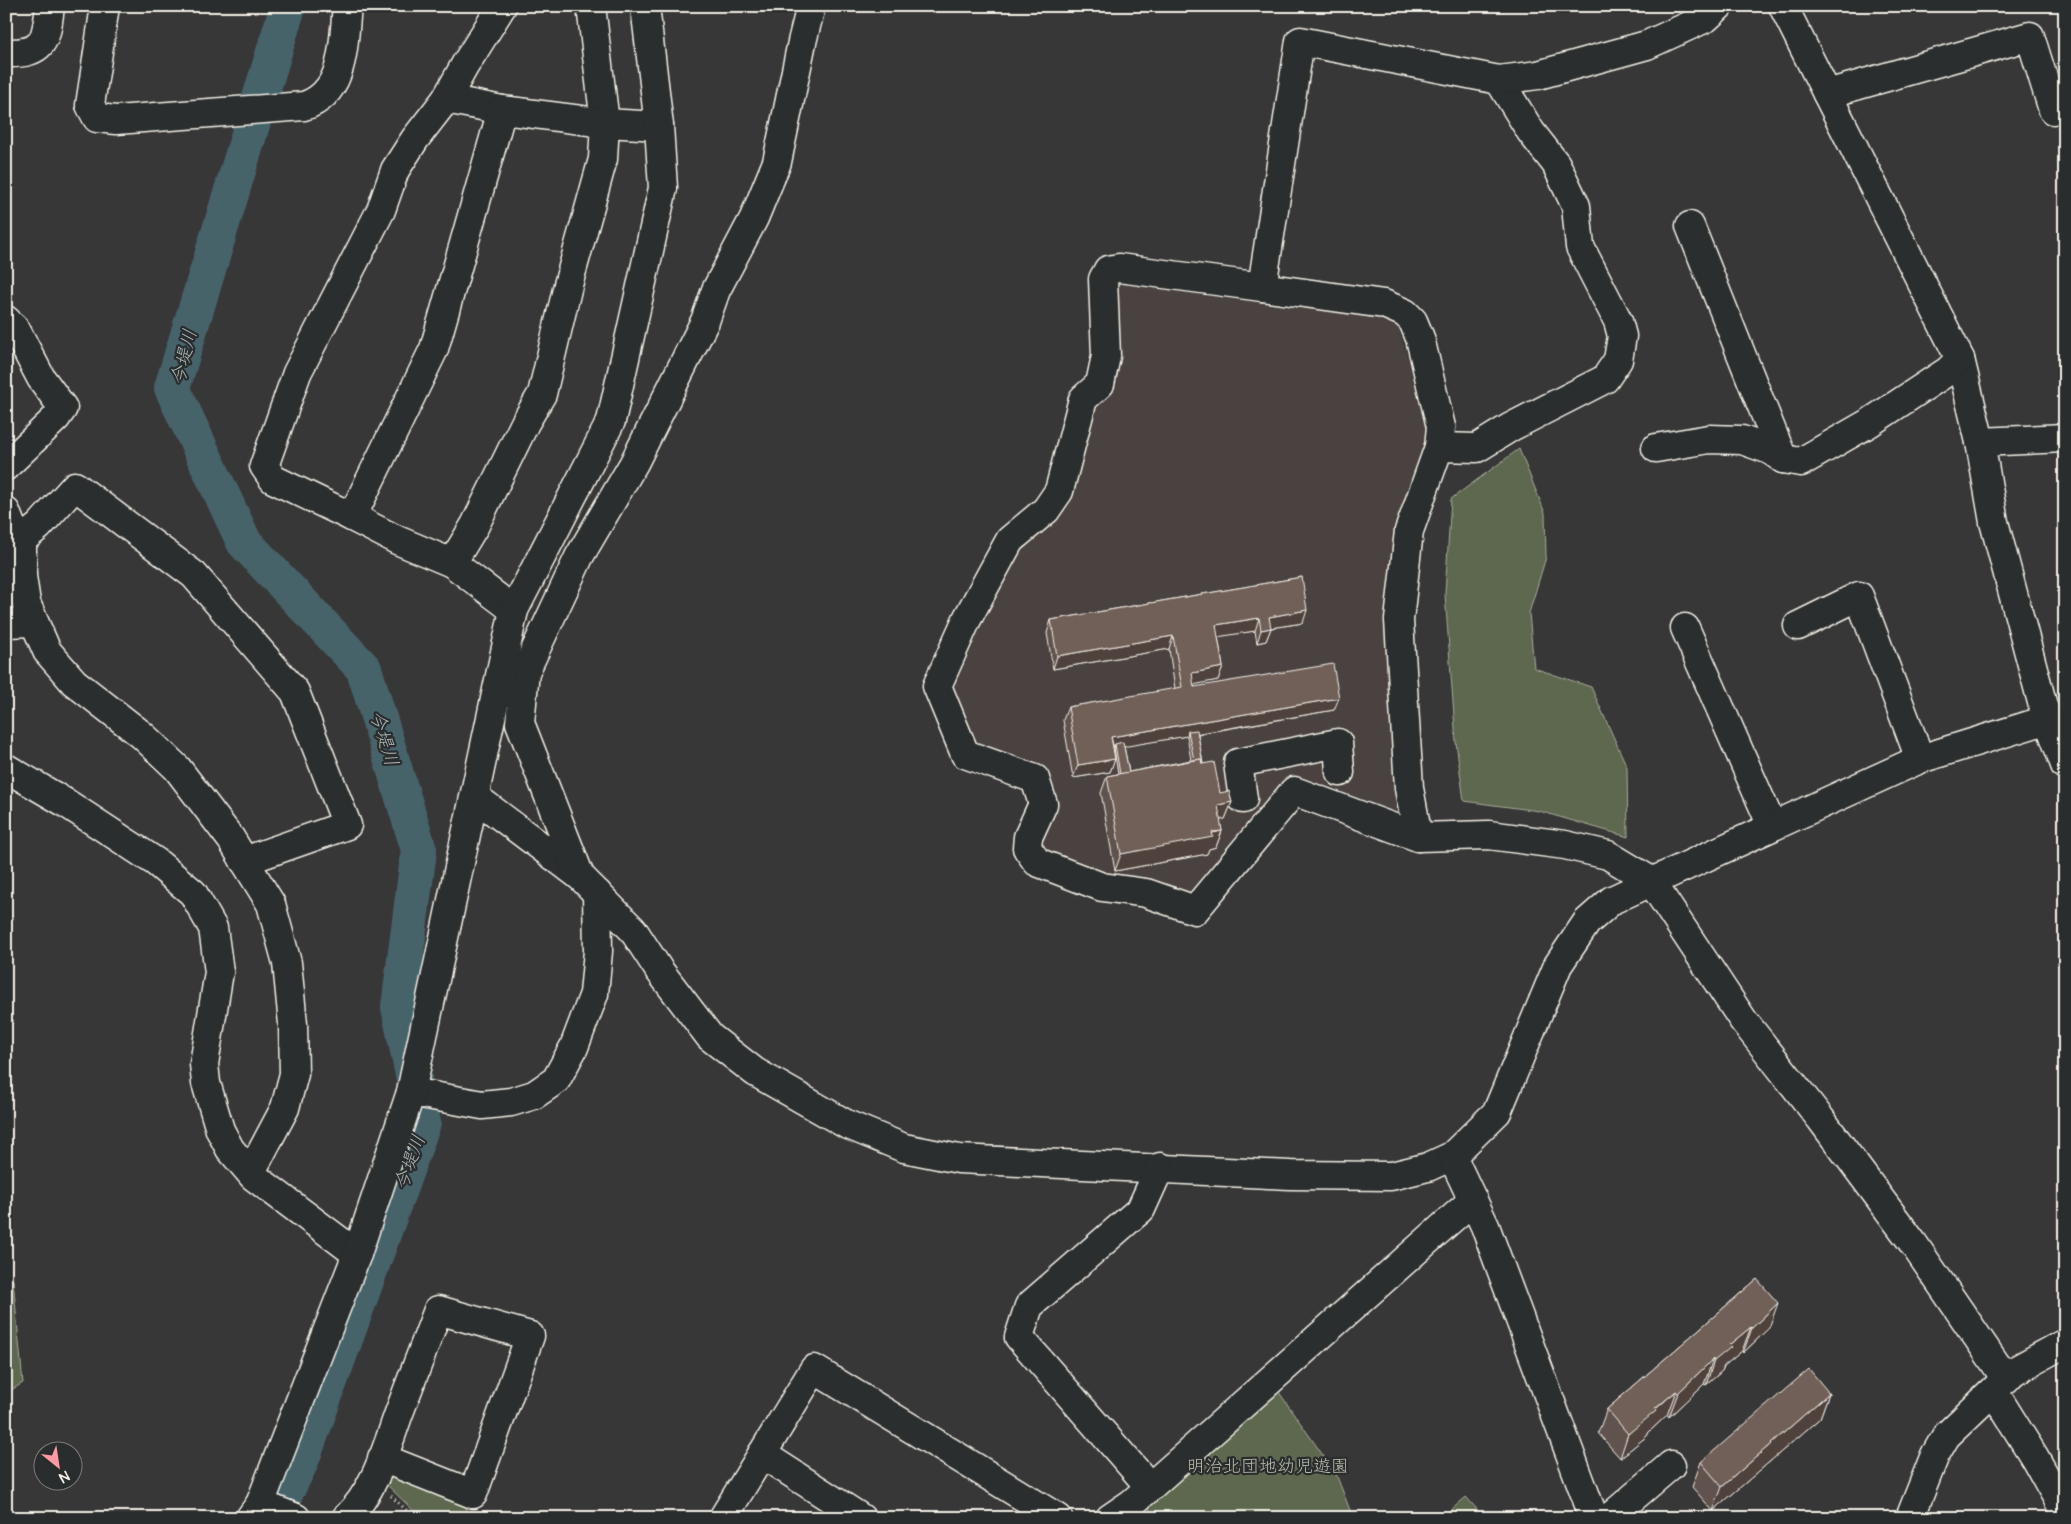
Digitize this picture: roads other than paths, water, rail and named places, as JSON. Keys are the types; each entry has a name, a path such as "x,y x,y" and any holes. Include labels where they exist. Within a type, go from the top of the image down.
{"street":[{"path":"6,53 22,54 36,49 47,33 50,6"},
{"path":"104,6 90,105 97,118 116,120 304,106 313,103 329,91 336,79 341,58 347,6"},
{"path":"502,6 446,99 415,138 395,170 381,210 297,373 264,466 273,479 397,540 452,563 514,610"},
{"path":"452,563 474,525 525,422 542,394 568,285 603,159 605,123 591,6"},
{"path":"270,1512 411,1092 514,610 611,421 663,188 659,126 644,6"},
{"path":"411,1092 482,1105 511,1102 534,1095 556,1080 574,1047 594,994 598,951 589,885 520,723 525,672 579,557 634,463 705,322 716,290 754,218 777,162 811,6"},
{"path":"1262,286 1300,41 1499,80 1538,75 1646,45 1706,18 1719,6"},
{"path":"1783,6 1960,359 1980,442 1994,522 2052,708 2065,765"},
{"path":"1827,94 2030,36 2053,110"},
{"path":"1439,447 1477,448 1511,427 1605,379 1618,360 1622,336 1618,321 1580,248 1576,206 1556,164 1531,132 1499,80"},
{"path":"446,99 502,110 605,123 659,126"},
{"path":"352,517 434,350 502,110"},
{"path":"1690,226 1783,459"},
{"path":"1418,837 1409,788 1399,620 1409,531 1439,447 1440,427 1420,338 1413,320 1405,313 1384,304 1162,272 1119,268 1108,270 1103,279 1106,356 1100,384 1083,399 1059,491 1046,510 1010,540 967,619 937,686 965,754 1036,779 1044,804 1028,836 1027,848 1037,862 1102,887 1146,893 1195,910 1294,791 1418,837 1489,835 1564,844 1608,855 1651,881 1743,1020 1820,1118 1913,1243 2000,1385 2035,1458 2065,1512"},
{"path":"6,320 16,330 41,378 63,408 56,418 45,426 6,466"},
{"path":"1656,448 1709,439 1742,440 1770,450 1783,459 1802,462 1869,423 1948,371 1960,359"},
{"path":"1980,442 2065,438"},
{"path":"22,540 39,526 75,486 194,575 295,692 347,825 244,861"},
{"path":"6,512 11,525 22,540 22,576 26,603 47,651 74,682 142,735 176,768 231,839 271,904 287,963 293,1024 294,1074 285,1108 251,1172"},
{"path":"1798,626 1859,596 1920,759"},
{"path":"6,622 33,622"},
{"path":"1685,628 1772,826"},
{"path":"475,797 589,885 633,930 659,970 710,1037 755,1072 846,1124 904,1148 960,1159 1290,1174 1392,1176 1428,1167 1452,1156 1497,1112 1558,965 1587,922 1612,900 1920,759 2052,708"},
{"path":"1243,799 1238,763 1338,743 1340,772"},
{"path":"1294,752 1302,782 1312,798"},
{"path":"6,768 66,803 156,862 193,893 214,928 219,972 204,1064 206,1083 220,1130 230,1148 253,1176 357,1254"},
{"path":"1452,1156 1473,1200 1594,1518"},
{"path":"1160,1167 1140,1209 1029,1306 1019,1337 1133,1506 1473,1200"},
{"path":"346,1518 356,1509 371,1484 438,1310 530,1336 473,1494 382,1458"},
{"path":"1910,1518 1935,1455 1946,1436 2014,1371 2065,1343"},
{"path":"723,1518 814,1369 1058,1518"},
{"path":"762,1454 861,1518"},
{"path":"1628,1512 1671,1465"}],"waterway":[{"name":"今堤川","path":"273,1518 301,1461 423,1123 399,1007 419,850 364,669 244,542 172,388 288,6"}],"park label":[{"name":"明治北団地幼児遊園","path":"1268,1466"}]}
